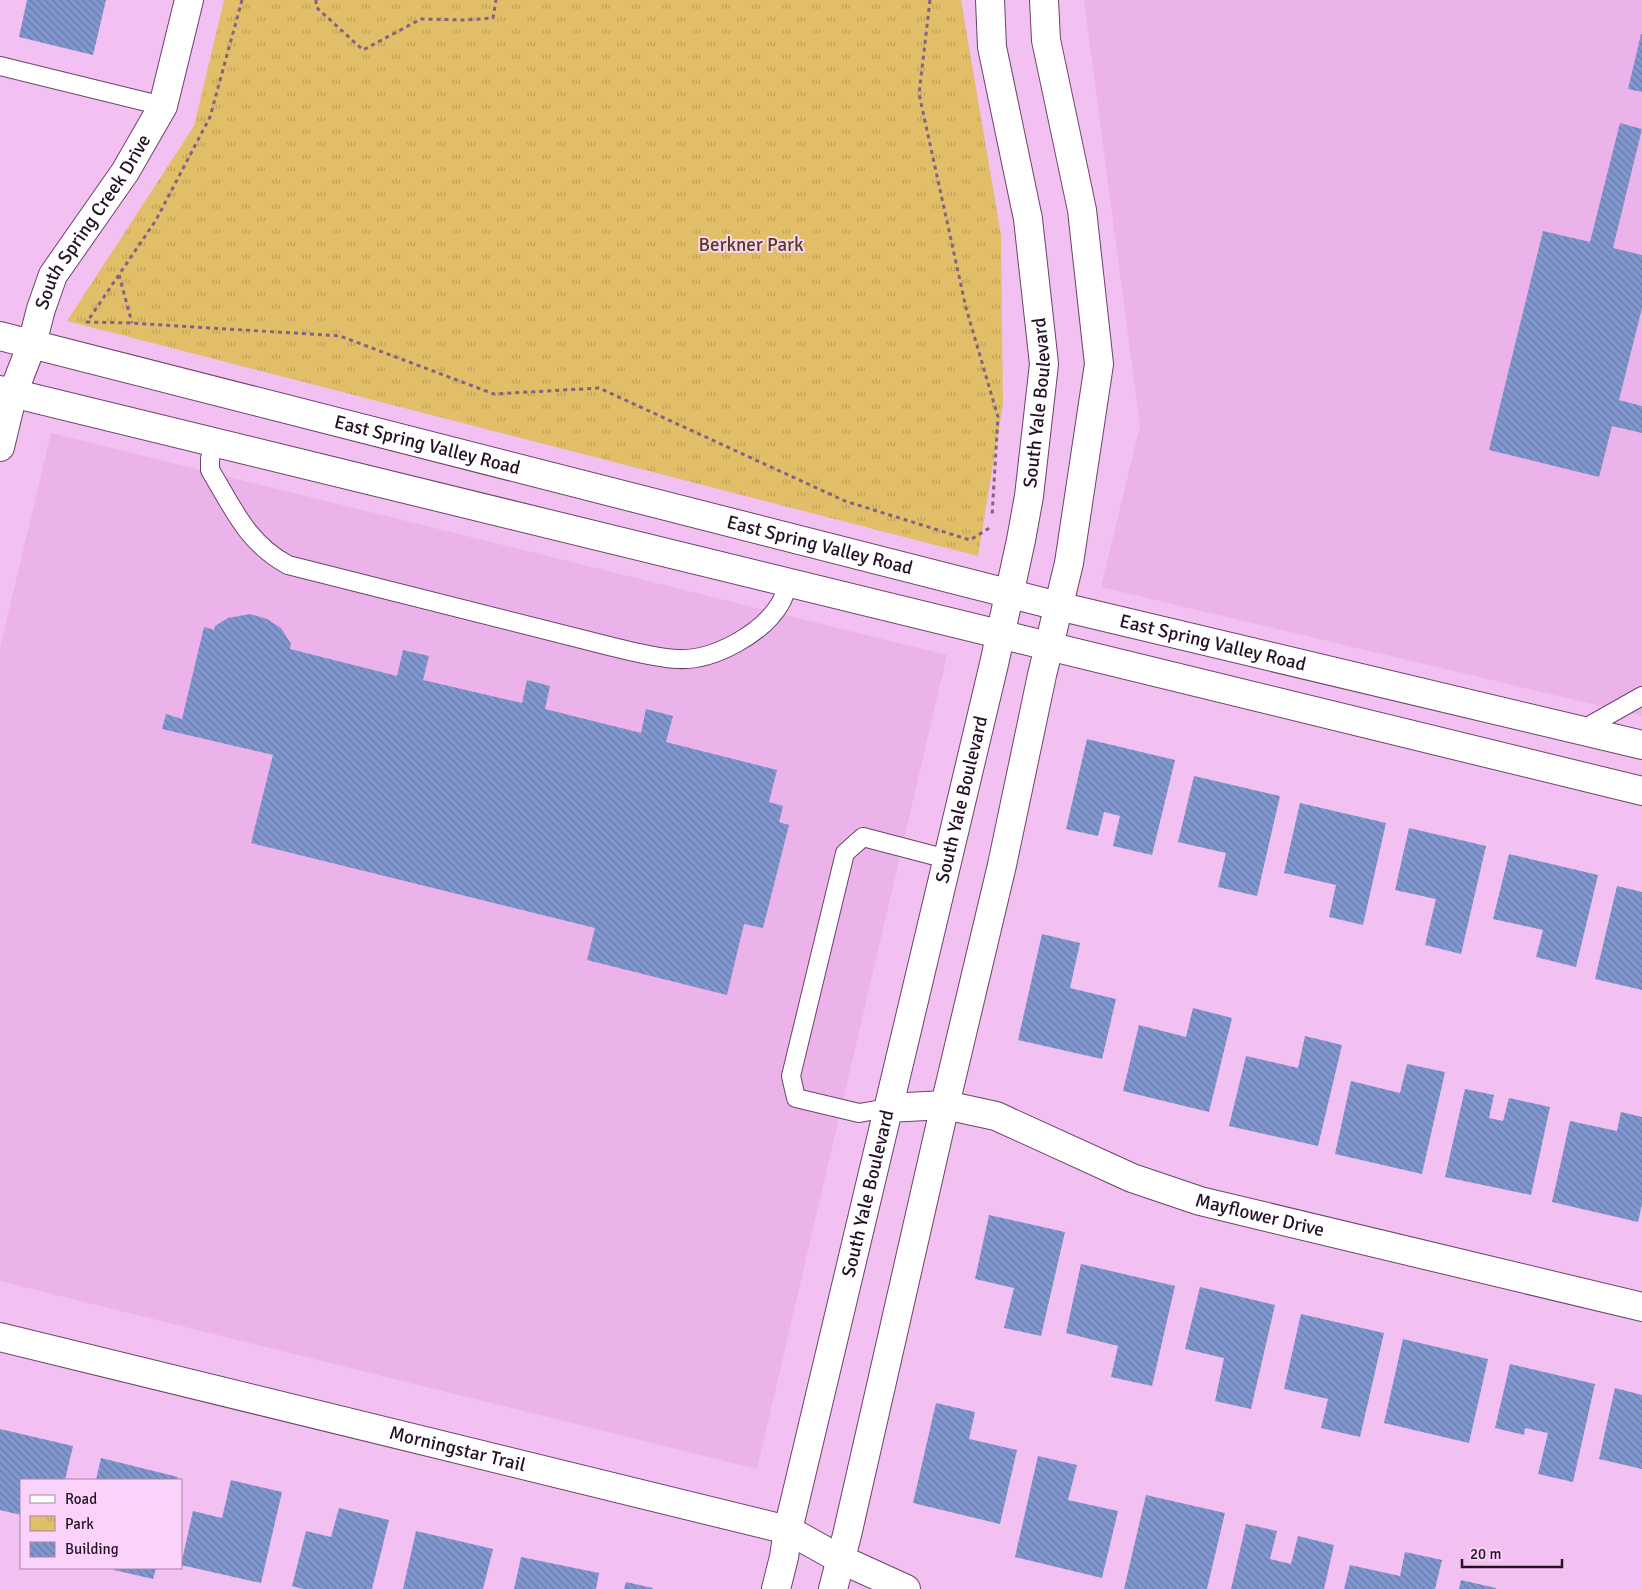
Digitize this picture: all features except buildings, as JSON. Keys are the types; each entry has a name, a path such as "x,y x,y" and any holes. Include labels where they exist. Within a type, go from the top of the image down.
{"street":[{"name":"South Spring Creek Drive","path":"0,447 6,392 32,344 41,309 53,275 125,172 163,106 189,0"},
{"name":"South Yale Boulevard","path":"776,1589 788,1530 1000,634 1029,496 1044,364 1028,219 992,47 990,0"},
{"path":"833,1589 944,1105 1002,865 1049,646 1069,563 1099,364 1082,210 1046,40 1044,0"},
{"name":"East Spring Valley Road","path":"0,336 1058,606 1642,746"},
{"path":"6,392 1642,791"},
{"name":"Mayflower Drive","path":"888,1108 944,1105 996,1116 1132,1178 1200,1201 1642,1307"},
{"name":"Morningstar Trail","path":"0,1337 788,1530 840,1559 906,1589"}],"lane":[{"path":"0,66 163,106"},
{"path":"214,442 210,459 210,470 247,532 276,559 288,565 613,647 657,657 680,659 717,653 734,645 770,616 781,603 788,582"},
{"path":"1580,731 1642,696"},
{"path":"888,1108 859,1114 796,1098 791,1076 845,854 864,837 947,859"}],"path":[{"path":"242,0 210,117 156,220 88,322 340,336 494,394 599,388 844,501 970,540 991,528 998,417 966,308 919,94 930,0"},
{"path":"316,0 316,7 363,50 421,19 466,20 493,18 496,0"},
{"path":"119,275 132,323"}],"shaded area":[{"path":"1084,0 1642,0 1642,716 1101,587 1140,426"},
{"path":"51,433 947,655 757,1469 0,1281 0,648"}],"green space":[{"name":"Berkner Park","path":"224,0 961,0 1001,235 1003,404 978,556 67,321 194,126"}]}
